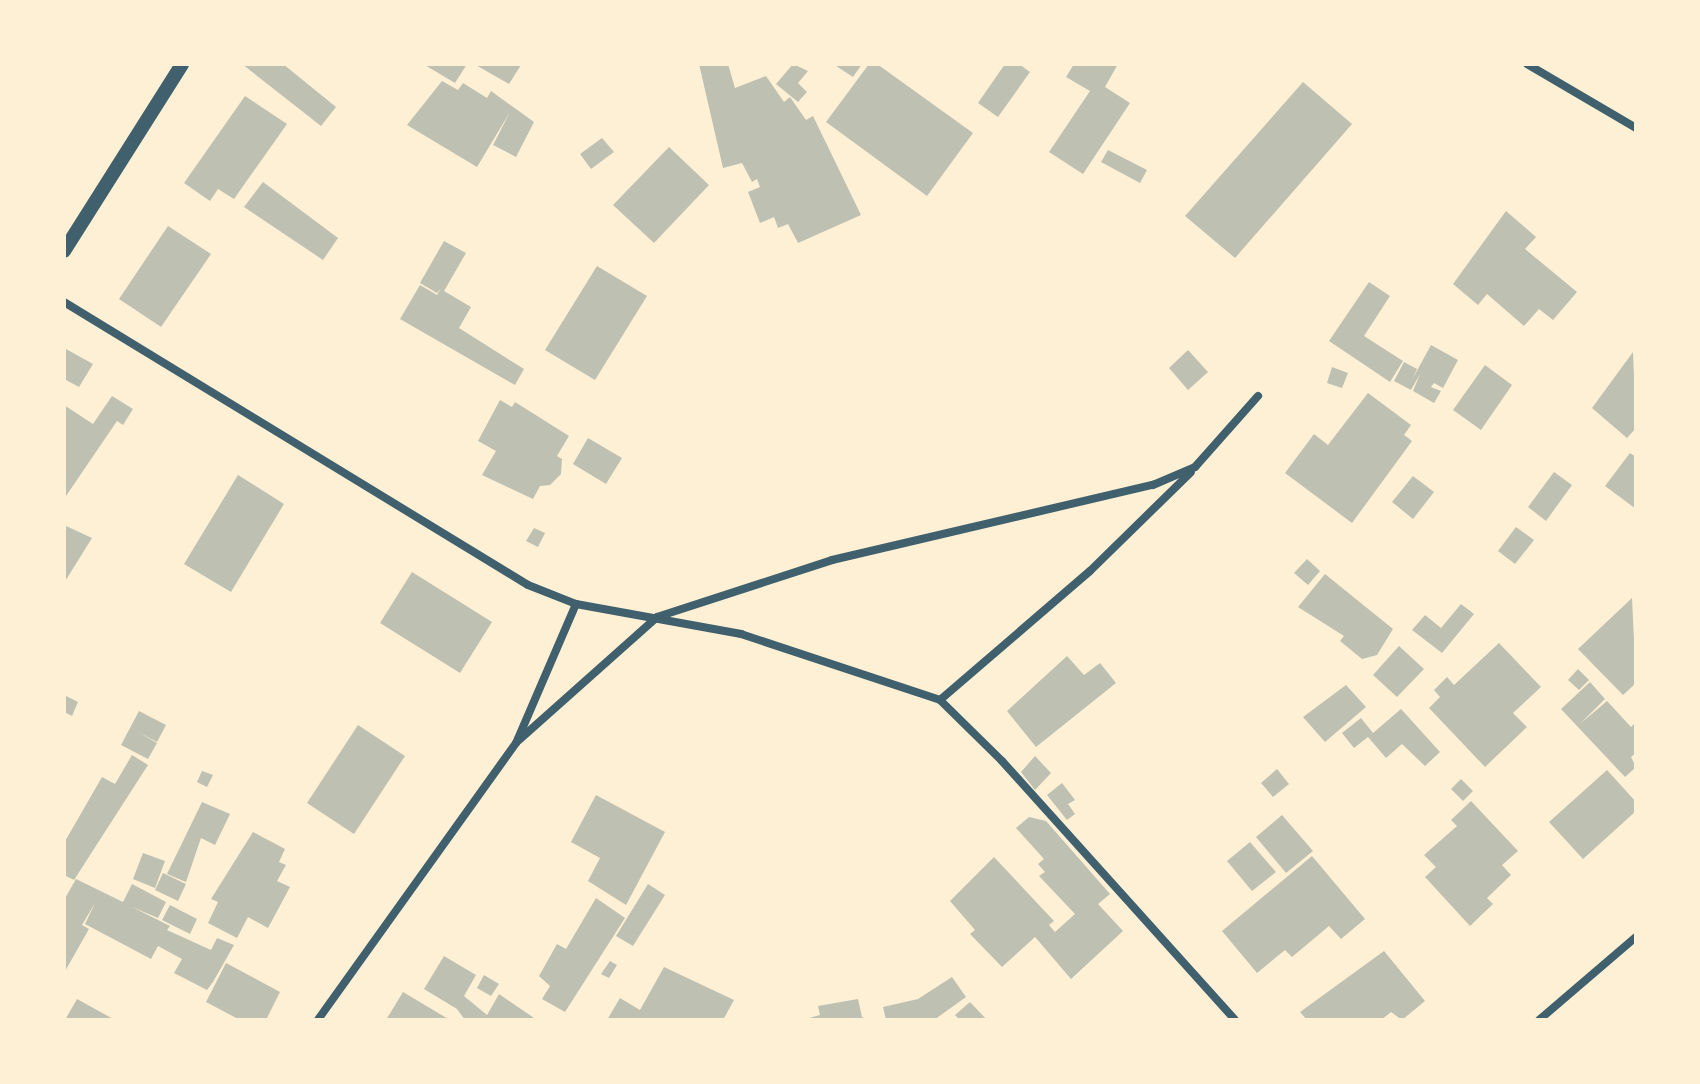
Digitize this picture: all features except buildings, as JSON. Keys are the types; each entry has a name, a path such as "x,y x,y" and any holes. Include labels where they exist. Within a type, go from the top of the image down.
{"street":[{"path":"64,251 182,64"},
{"path":"1527,64 1636,128"},
{"path":"64,302 528,585 576,604 741,634 940,700 1002,761 1235,1020"},
{"path":"940,700 1090,571 1195,467 1258,396"},
{"path":"516,743 657,617 832,560 1047,513 1153,485 1195,467"},
{"path":"318,1020 516,743 576,604"},
{"path":"1539,1020 1636,937"}]}
